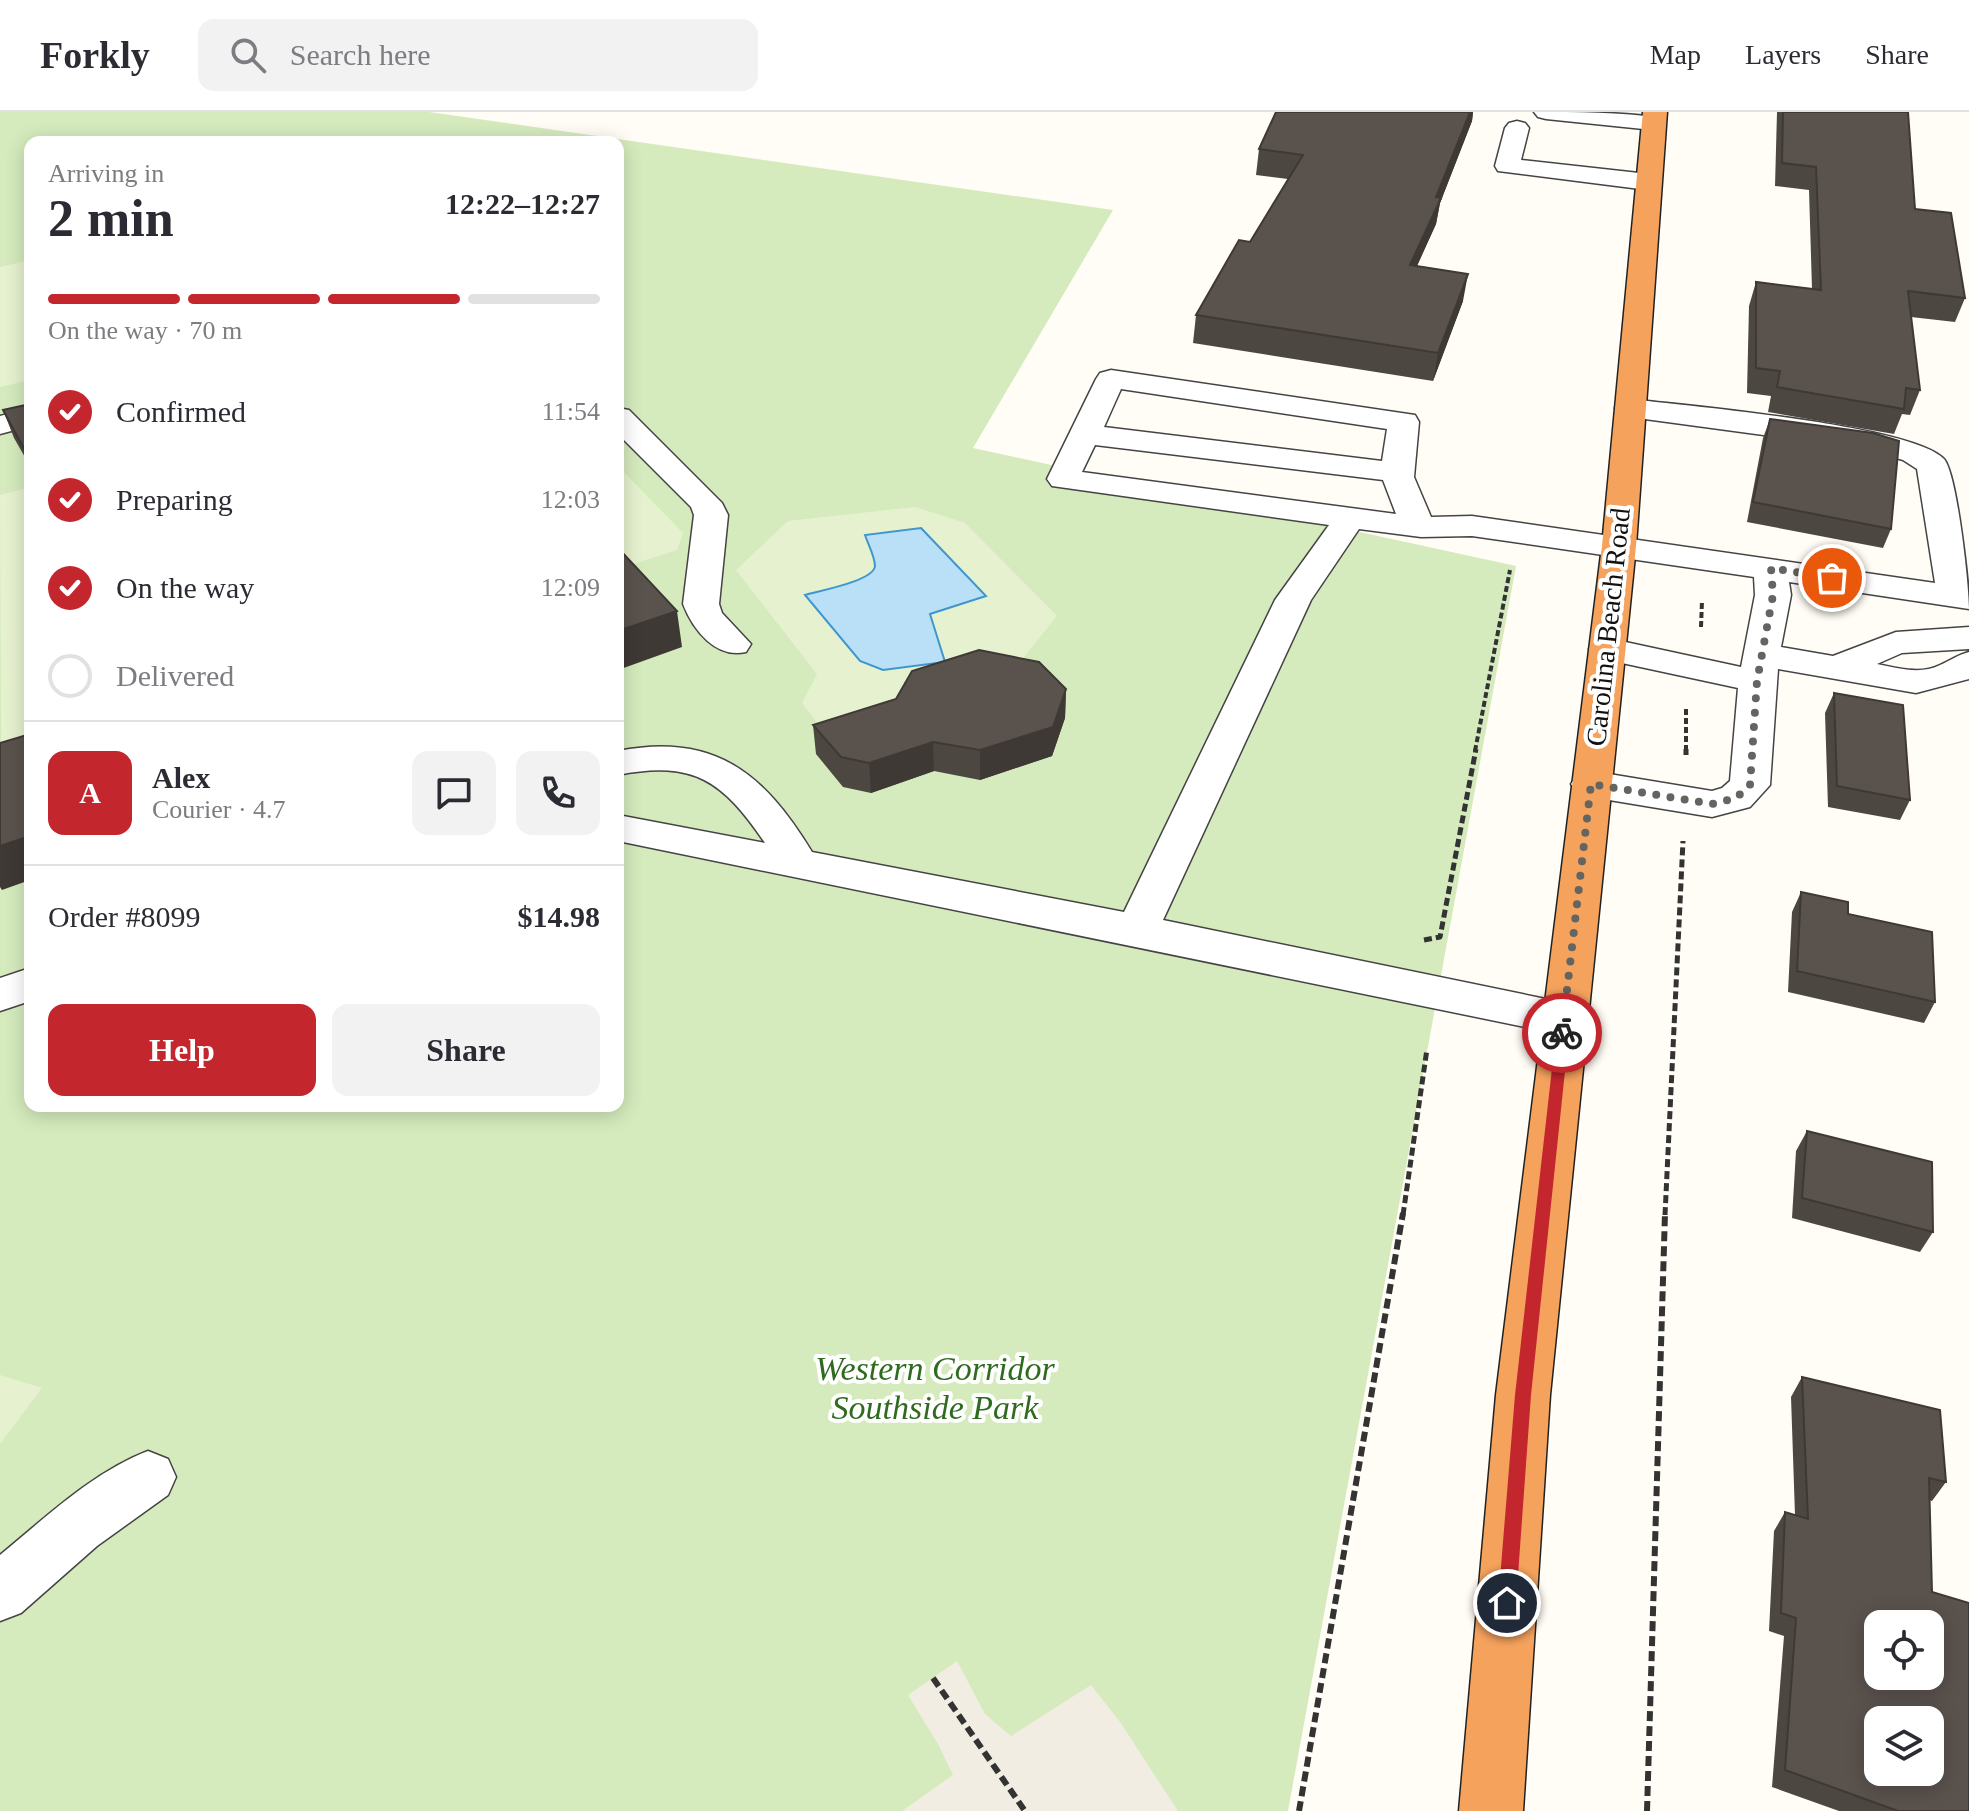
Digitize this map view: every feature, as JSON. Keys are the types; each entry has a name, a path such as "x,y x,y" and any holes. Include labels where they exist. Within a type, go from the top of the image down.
{"highway":[{"name":"Carolina Beach Road","path":"1491,1811 1523,1395 1619,546 1654,118"}],"street":[{"path":"1546,112 1654,118"},
{"path":"1497,194 1517,128"},
{"path":"1507,166 1648,182"},
{"path":"1421,527 1399,489 1395,472 1404,422 1111,379 1063,479 1421,527 1472,526 1962,597 1932,465 1914,453 1869,440 1630,408"},
{"path":"0,425 24,419"},
{"path":"624,423 706,503 711,515 701,604 706,617 733,644"},
{"path":"1085,434 1395,472"},
{"path":"1137,930 1293,600 1350,518"},
{"path":"1591,784 1712,804 1736,798 1750,785 1760,668 1773,595 1771,568"},
{"path":"1837,668 1896,643 1969,638"},
{"path":"1607,649 1686,665 1837,668 1916,682 1950,675 1969,663"},
{"path":"624,762 654,756 688,759 714,768 738,783 757,801 777,827 799,865"},
{"path":"624,829 1564,1018"},
{"path":"0,995 24,986"},
{"path":"0,1593 77,1527 148,1477"}],"path":[{"path":"1647,1811 1662,1271 1684,801 1686,638 1701,629 1702,599"},
{"path":"1299,1811 1407,1191 1427,1049"},
{"path":"933,1678 1025,1811"}],"green space":[{"name":"Western Corridor Southside Park","path":"0,112 429,112 597,136 24,136 24,1112 624,1112 624,140 1113,210 973,448 1516,566 1288,1811 0,1811"},
{"path":"24,261 24,381 0,387 0,267"},
{"path":"624,472 683,533 677,550 624,567"},
{"path":"24,489 24,882 2,890 0,495"},
{"path":"915,507 965,523 1057,616 1002,684 837,747 802,703 817,674 736,570 788,521"},
{"path":"0,1375 42,1388 0,1444"}],"shaded area":[{"path":"957,1661 985,1714 1011,1736 1091,1685 1120,1722 1178,1811 902,1811 953,1775 908,1695"}],"water":[{"path":"921,528 986,596 930,614 945,662 883,670 860,661 805,595 856,581 872,571 875,562 865,535"}],"building":[{"path":"1276,112 1470,112 1436,197 1441,198 1410,265 1468,274 1438,353 1196,315 1239,240 1250,242 1303,155 1259,149"},
{"path":"1783,112 1908,112 1915,209 1951,213 1965,298 1908,291 1920,390 1906,388 1904,409 1777,387 1780,371 1756,368 1756,282 1821,290 1816,167 1782,163"},
{"path":"24,405 24,449 3,410"},
{"path":"1770,419 1873,433 1899,441 1891,529 1753,502"},
{"path":"624,554 677,611 624,629"},
{"path":"979,650 1039,662 1066,689 1053,727 980,750 933,742 869,763 841,757 813,725 896,699 912,671"},
{"path":"1834,693 1903,705 1910,800 1837,786"},
{"path":"24,736 24,838 0,846 0,743"},
{"path":"1801,892 1848,902 1848,914 1932,932 1935,1002 1797,971"},
{"path":"1807,1131 1932,1162 1933,1232 1802,1198"},
{"path":"1802,1377 1940,1410 1946,1482 1929,1478 1932,1592 1969,1603 1969,1811 1898,1811 1785,1770 1796,1618 1781,1613 1785,1512 1808,1519"}],"way so far":[{"path":"1562,1033 1591,784 1712,804 1736,798 1750,785 1757,681 1773,595 1771,568 1832,578"}],"route":[{"path":"1507,1603 1523,1395 1562,1033"}]}
